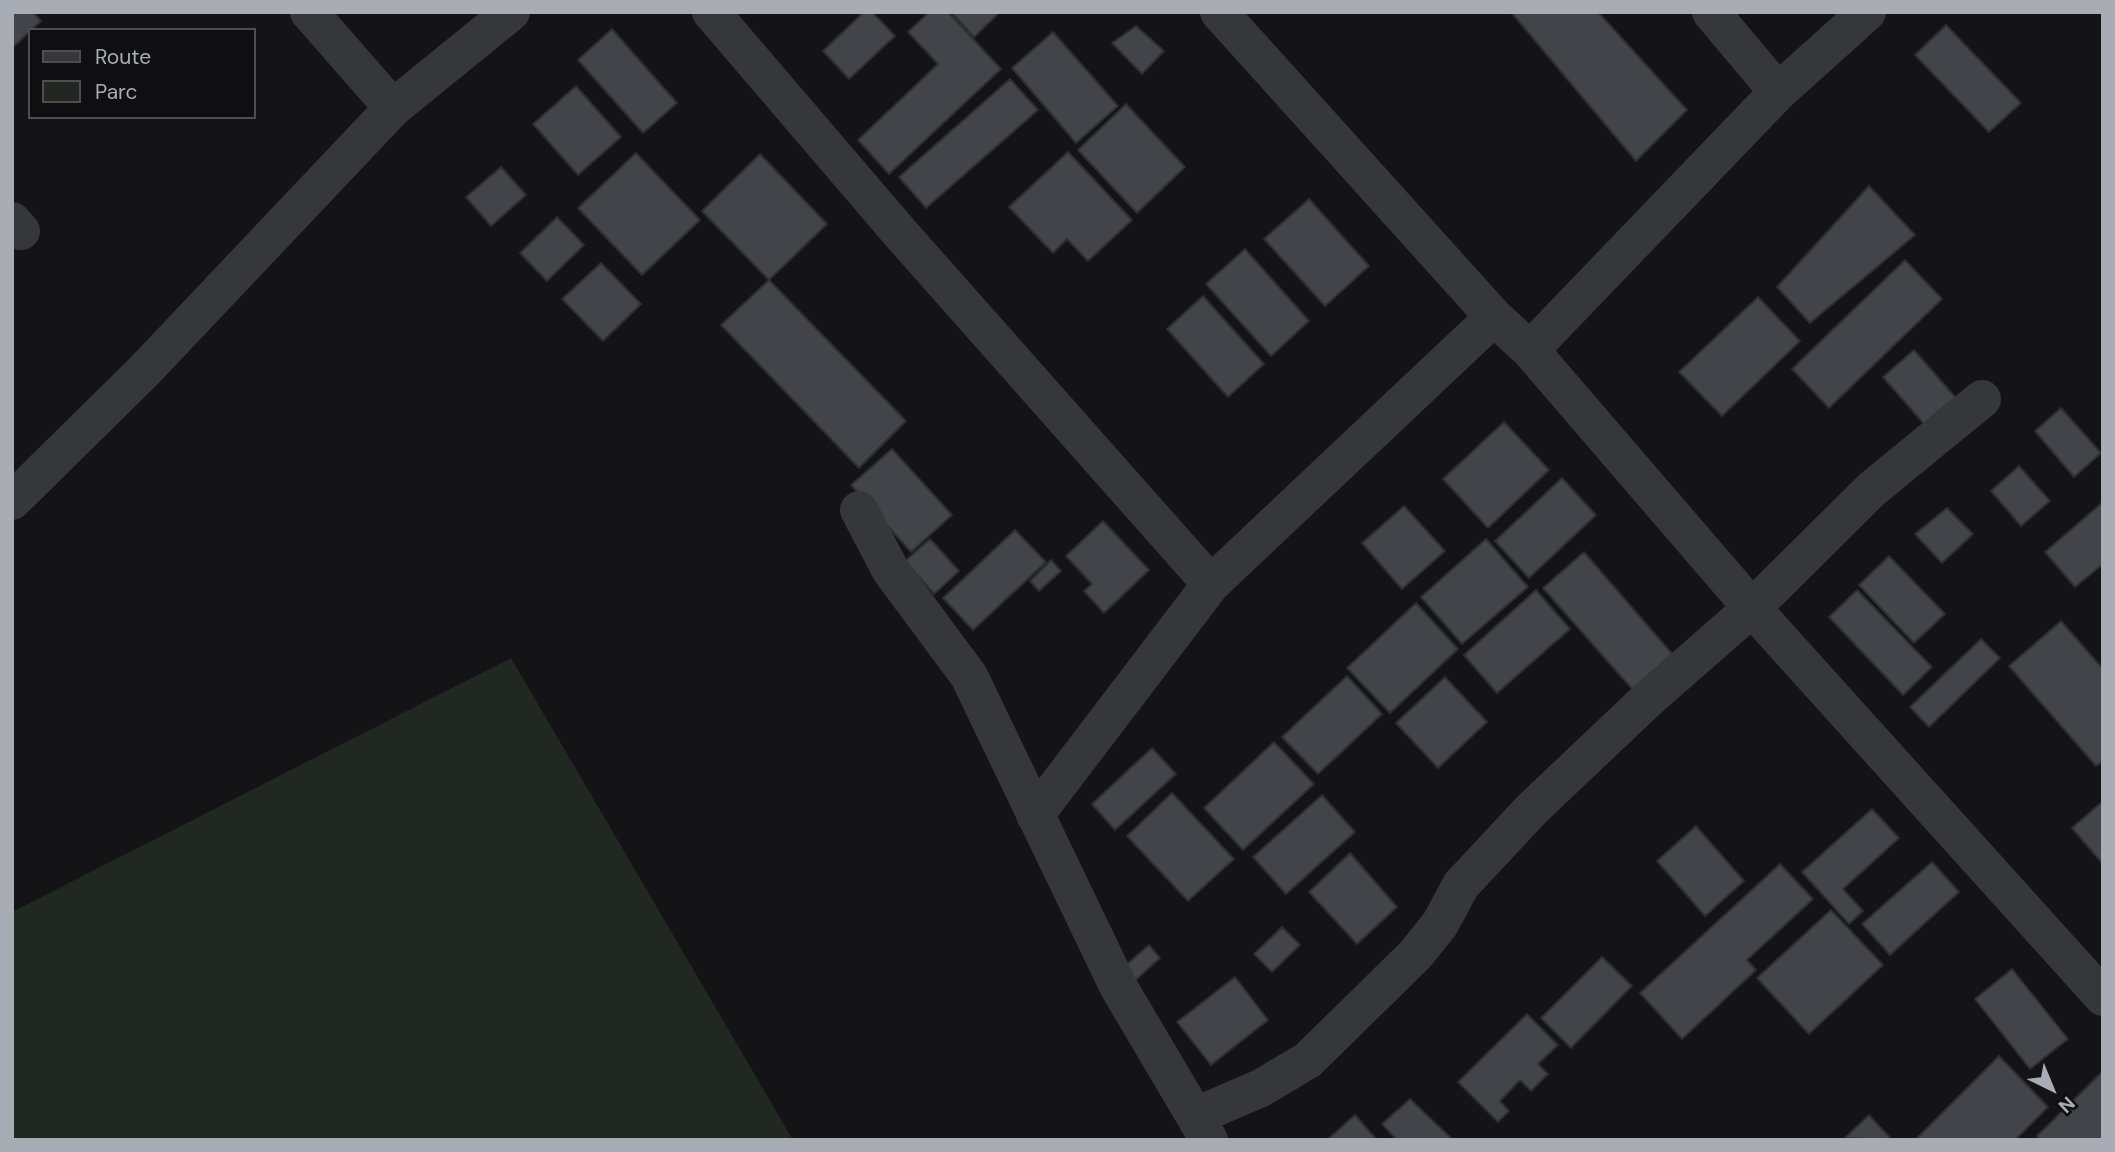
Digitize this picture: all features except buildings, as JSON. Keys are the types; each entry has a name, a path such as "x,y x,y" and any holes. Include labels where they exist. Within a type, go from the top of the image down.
{"street":[{"path":"309,12 393,108"},
{"path":"12,501 144,371 393,108 511,12"},
{"path":"711,12 901,234 1210,584"},
{"path":"1219,12 1494,317 1530,350 1752,608 2103,997"},
{"path":"1711,12 1778,92"},
{"path":"1530,350 1778,92 1867,12"},
{"path":"1035,815 1210,584 1494,317"},
{"path":"859,510 891,571 969,676 1118,986 1203,1128 1308,1060 1415,955 1440,924 1461,885 1532,809 1647,700 1752,608 1872,489 1982,399"}],"green space":[{"path":"511,658 793,1140 12,1140 12,912"}]}
